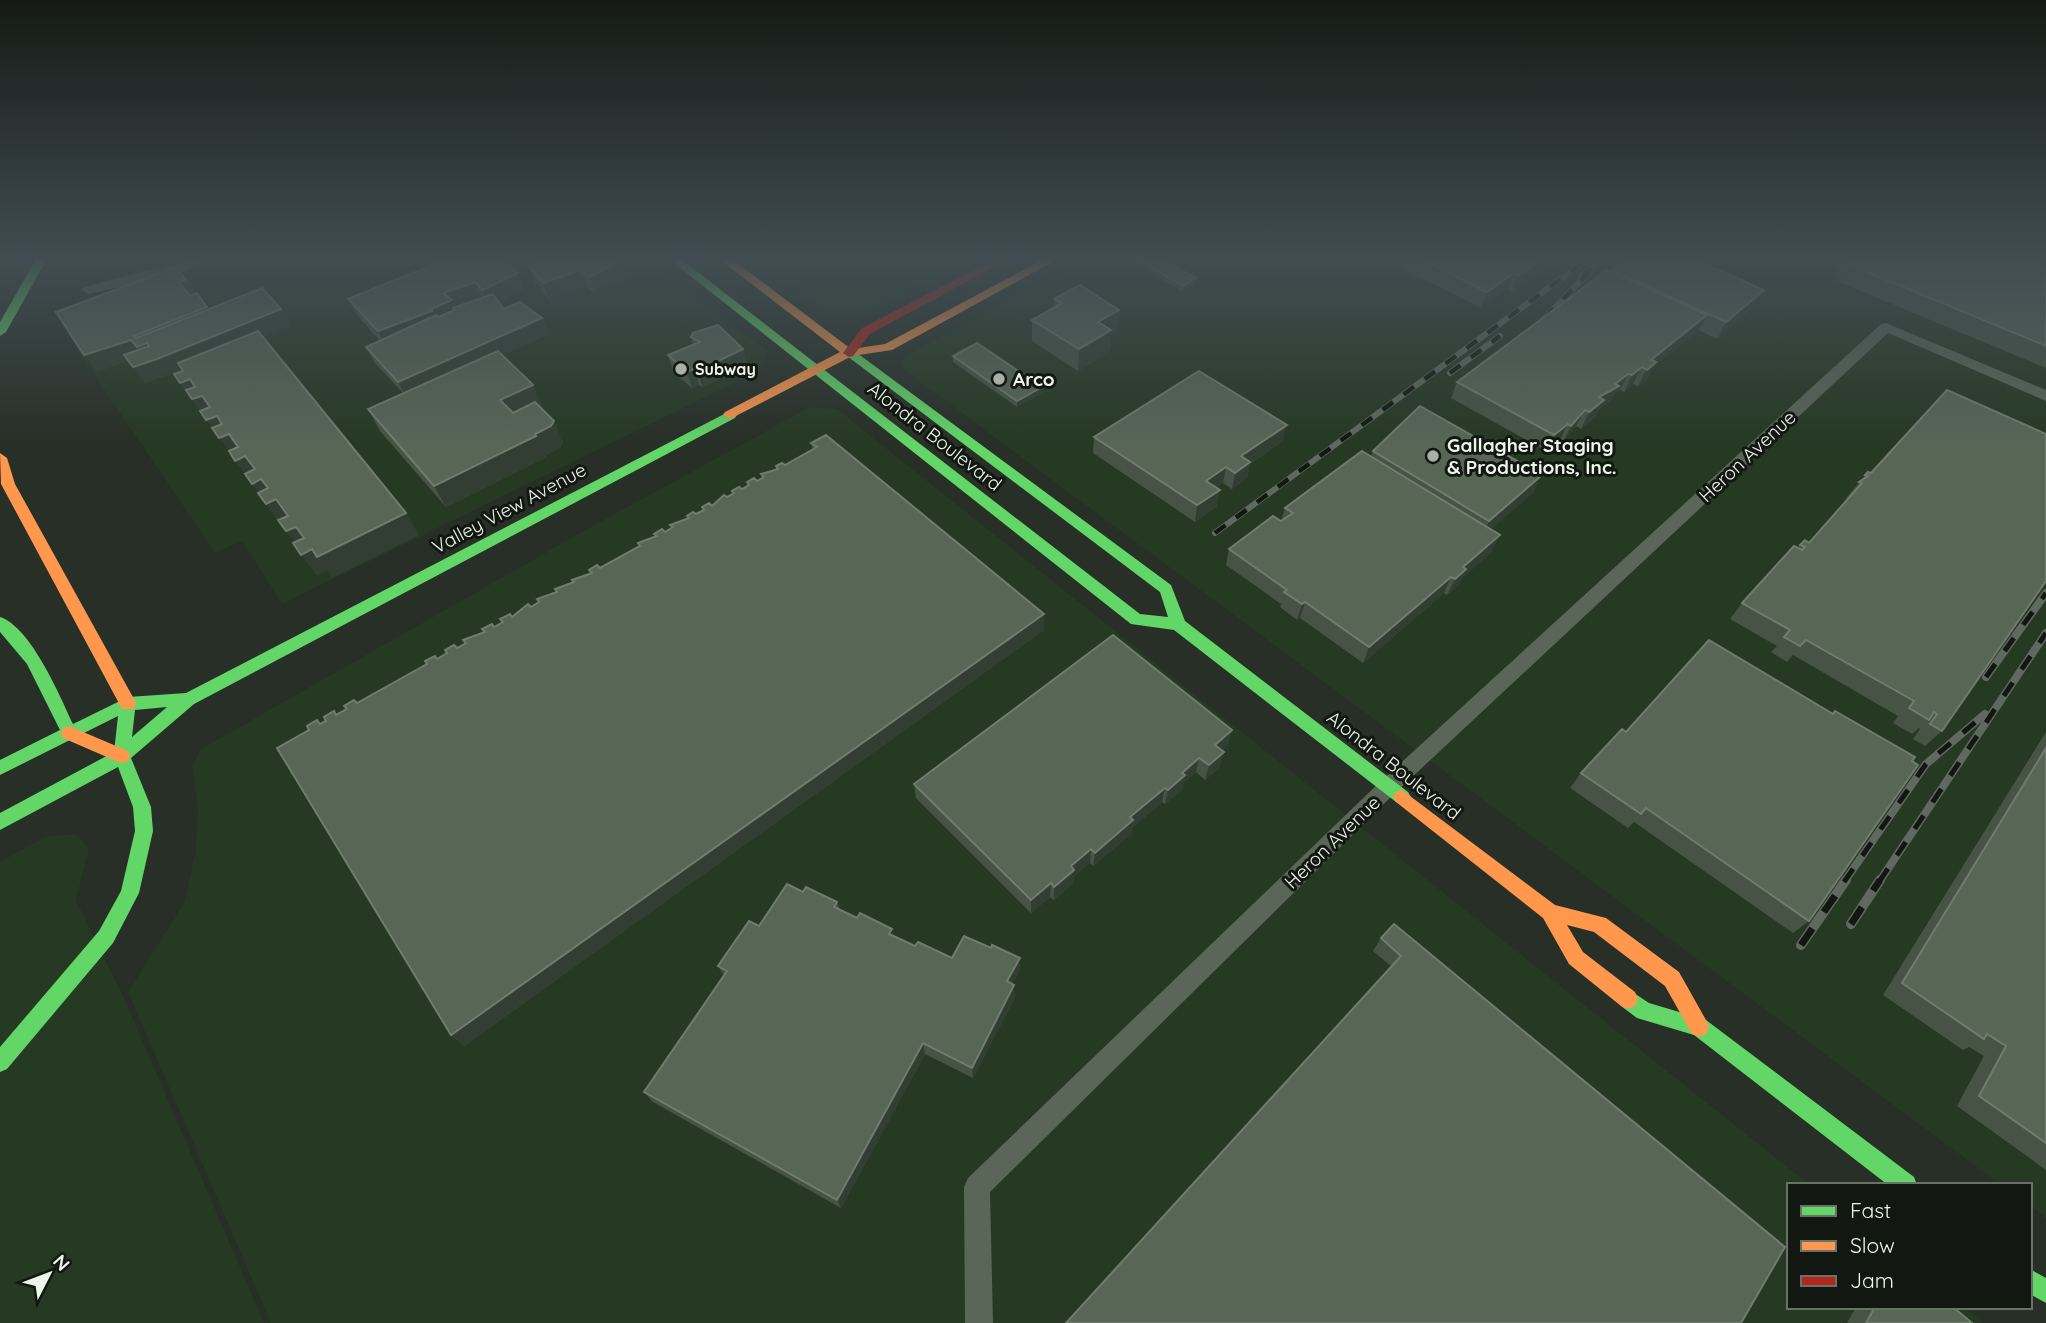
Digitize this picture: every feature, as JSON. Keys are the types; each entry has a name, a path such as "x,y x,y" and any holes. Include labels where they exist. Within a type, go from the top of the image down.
{"main road":[{"name":"Alondra Boulevard","path":"754,321 1136,620 1178,624 1550,912 1576,958 1644,1011 1699,1027 1903,1183"},
{"name":"Alondra Boulevard","path":"806,321 1166,589 1178,624"},
{"name":"Valley View Avenue","path":"849,353 866,331 886,321"},
{"name":"Valley View Avenue","path":"0,822 122,756 188,699 849,353 888,347 937,321"},
{"path":"0,457 8,484 128,704 122,756 142,807 144,831 130,893 106,937 0,1062"},
{"path":"0,623 14,634 25,648 69,733 122,756"},
{"name":"Valley View Avenue","path":"0,768 128,704 188,699"},
{"name":"Alondra Boulevard","path":"1550,912 1599,924 1672,979 1699,1027"}],"street":[{"name":"Heron Avenue","path":"979,1323 977,1186 1388,787 1886,327 2046,396"}],"shaded area":[{"path":"79,321 698,321 676,331 699,321 727,321 768,351 761,370 282,604 242,541 215,553 62,327"},
{"path":"971,321 2046,321 2046,1218 2032,1208 2032,1183 1998,1183 904,370 902,363 907,355"},
{"path":"810,407 837,409 1807,1183 1787,1183 1787,1309 1966,1309 1983,1323 271,1323 128,992 184,903 195,854 198,810 192,766 201,749 589,528"},
{"path":"77,834 89,849 76,900 126,1002 264,1323 0,1323 0,862 47,836"}],"building":[{"path":"62,321 172,321 134,336 136,338 179,321 252,321 133,367 124,355 149,346 147,343 137,347 131,340 84,355"},
{"path":"368,321 406,321 378,331"},
{"path":"423,321 536,321 398,382 366,347"},
{"path":"1033,321 1100,321 1098,322 1111,330 1079,349"},
{"path":"1539,321 1700,321 1651,360 1656,362 1647,370 1642,367 1632,375 1628,374 1615,384 1619,386 1599,397 1604,400 1589,412 1585,410 1571,426 1568,424 1554,435 1457,382"},
{"path":"1985,321 2046,321 2046,346"},
{"path":"718,325 743,349 698,371 695,368 687,372 668,355 700,342 691,337 693,333"},
{"path":"258,331 406,513 317,557 312,549 301,555 293,543 304,538 296,527 286,531 278,520 288,516 276,499 266,504 258,493 268,488 261,479 252,484 245,474 255,469 245,456 235,461 229,451 238,447 229,434 219,438 212,428 222,424 217,416 206,420 200,411 210,407 202,396 192,399 186,390 195,387 190,379 180,383 174,374 183,371 178,363"},
{"name":"Arco","path":"977,343 1042,387 1017,401 953,356"},
{"path":"498,351 533,385 500,400 513,413 535,402 554,421 551,426 535,434 536,436 434,486 368,409"},
{"path":"1199,371 1287,425 1241,456 1250,462 1235,473 1226,467 1206,481 1220,490 1197,505 1094,437"},
{"path":"1947,390 2046,434 2046,581 1942,731 1930,724 1937,714 1934,712 1929,720 1909,708 1914,701 1806,640 1800,646 1784,637 1790,630 1742,603 1794,546 1802,550 1805,547 1800,545 1805,540 1809,543 1862,483 1859,482 1868,476 1865,475 1871,473"},
{"path":"1420,406 1542,475 1489,521 1373,451"},
{"path":"826,435 1044,614 451,1035 277,748 309,730 307,726 317,720 320,724 326,721 324,717 334,711 336,715 347,709 344,706 354,700 357,703 427,664 425,661 435,656 437,659 447,653 445,650 454,645 457,648 466,643 463,640 485,632 482,629 503,622 500,619 510,614 512,617 528,604 531,607 539,602 537,599 557,592 555,589 592,573 589,570 597,565 600,568 640,546 638,543 657,536 654,534 662,529 665,532 673,527 670,525 689,518 687,516 693,512 696,514 704,510 702,507 709,503 712,506 724,495 727,497 739,487 742,489 749,485 747,482 754,478 757,481 764,477 761,474 778,469 776,466 782,463 785,465 817,447 811,443"},
{"path":"1362,451 1500,535 1463,567 1466,569 1455,579 1451,577 1369,647 1305,602 1302,604 1284,592 1287,590 1229,549 1273,516 1281,521 1293,513 1285,508"},
{"path":"1113,635 1232,730 1215,745 1224,752 1209,765 1199,758 1182,773 1185,775 1130,817 1133,820 1095,853 1091,849 1071,866 1074,870 1054,887 1051,883 1031,900 914,784"},
{"path":"1709,640 1833,714 1835,711 1915,757 1912,761 1918,765 1809,921 1646,808 1641,814 1581,773 1622,729 1626,732"},
{"path":"2046,748 2046,1143 1979,1096 2006,1046 1987,1034 1984,1039 1902,983"},
{"path":"787,884 803,892 806,887 837,902 834,907 857,918 860,913 892,929 889,934 915,946 918,942 952,958 964,936 1020,958 1007,981 1014,985 972,1068 923,1043 837,1200 644,1092 727,971 718,966 749,921 759,926"},
{"path":"1394,924 1785,1247 1741,1323 1066,1323 1401,956 1381,938"},
{"path":"1874,1309 1955,1309 1972,1323 1866,1323"}],"railway":[{"path":"1215,533 1504,321"},
{"path":"1450,373 1500,336"},
{"path":"1986,677 2046,593"},
{"path":"1879,882 2046,633"},
{"path":"1844,882 1926,764 1985,714"},
{"path":"1801,945 1846,880"},
{"path":"1851,924 1880,880"}],"traffic: fast":[{"path":"0,332 6,321"},
{"path":"754,321 817,370"},
{"path":"849,353 1166,589 1178,624"},
{"path":"817,370 1136,620 1178,624 1402,797"},
{"path":"0,822 122,756 188,699 730,415"},
{"path":"0,623 32,660 69,733"},
{"path":"0,768 128,704 188,699"},
{"path":"0,1062 106,937 130,893 144,831 142,807 122,756 128,704"},
{"path":"1628,999 1644,1011 1699,1027 1903,1183"},
{"path":"2032,1282 2046,1292"}],"traffic: slow":[{"path":"730,415 849,353 806,321"},
{"path":"849,353 888,347 937,321"},
{"path":"0,458 8,484 128,704"},
{"path":"69,733 122,756"},
{"path":"1402,797 1550,912 1576,958 1628,999"},
{"path":"1550,912 1599,924 1672,979 1699,1027"}],"traffic: jam":[{"path":"849,353 866,331 886,321"}],"place":[{"name":"Subway","path":"681,369"},
{"name":"Arco","path":"999,379"},
{"name":"Gallagher Staging & Productions, Inc.","path":"1433,456"}]}
